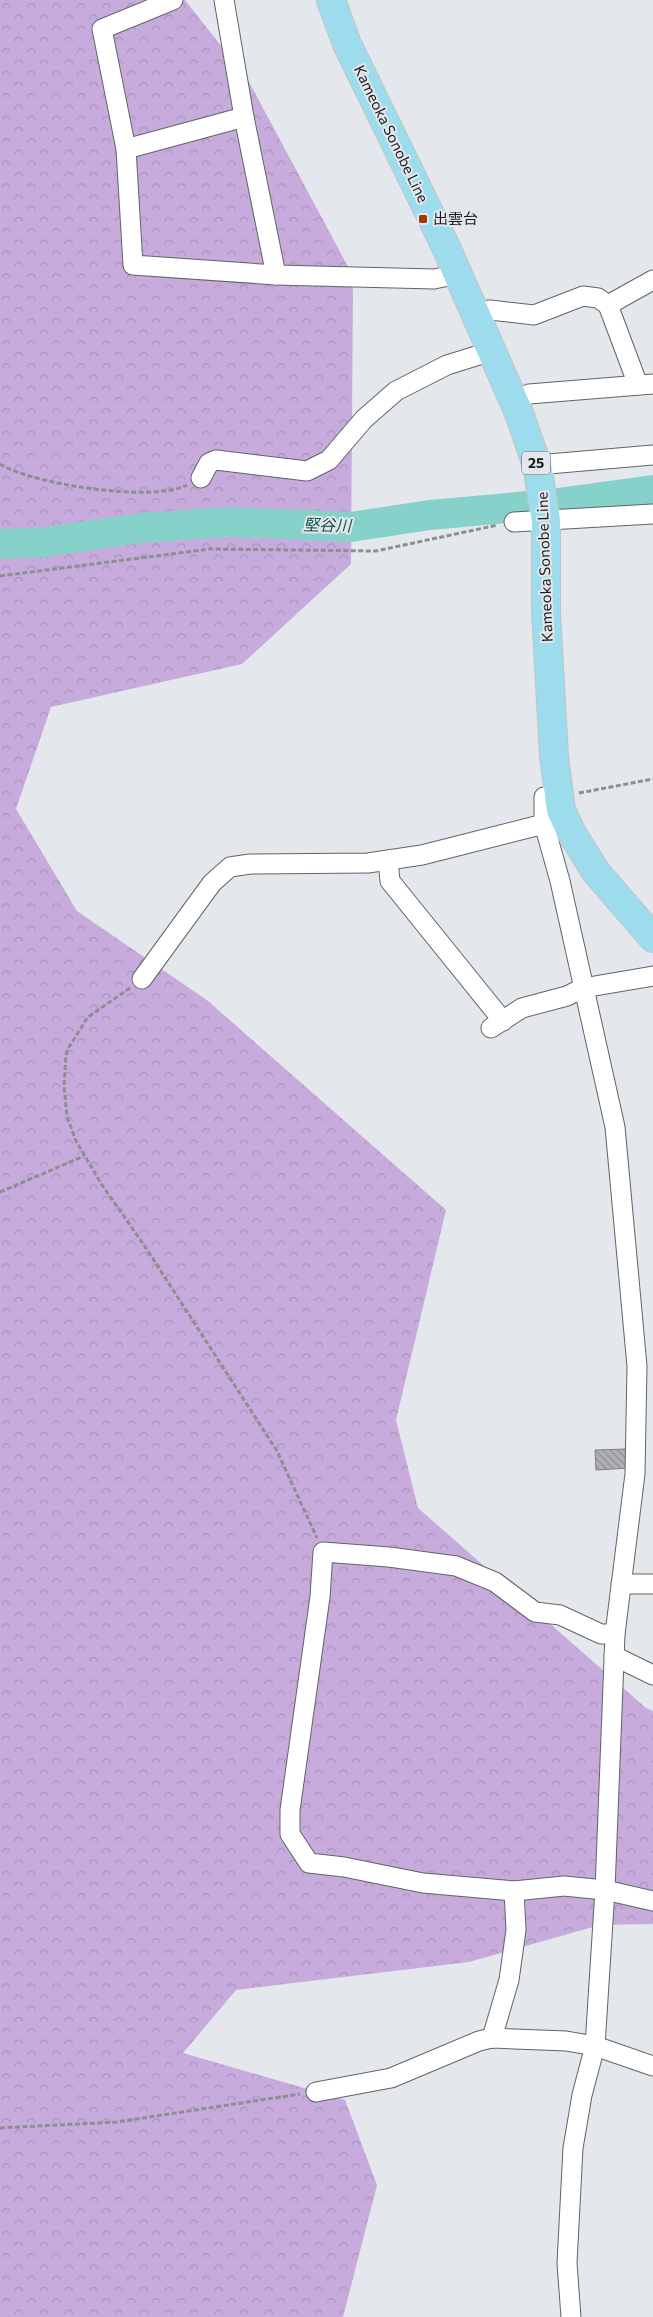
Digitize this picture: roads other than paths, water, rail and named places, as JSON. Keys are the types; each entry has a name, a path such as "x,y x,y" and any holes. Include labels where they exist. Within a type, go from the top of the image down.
{"main road":[{"name":"Kameoka Sonobe Line","path":"331,0 347,44 475,312 513,401 537,465 546,521 546,612 554,756 561,810 571,832 596,872 653,938"}],"street":[{"path":"173,0 102,29 126,149 133,265 276,274 434,279 458,274"},
{"path":"224,0 244,117 276,274"},
{"path":"126,149 244,117"},
{"path":"608,305 653,280"},
{"path":"475,312 490,310 534,315 583,296 598,298 608,305 645,384 529,394 513,401"},
{"path":"201,478 209,463 216,460 307,471 329,460 364,419 396,390 447,365 492,351"},
{"path":"537,465 653,455"},
{"path":"514,522 653,514"},
{"path":"558,797 544,797 544,824 560,881 615,1127 645,1366 635,1474 615,1634 605,1890 595,2046 582,2095 573,2148 567,2263 571,2317"},
{"path":"142,979 212,882 230,867 250,864 368,863 422,855 544,824"},
{"path":"388,860 390,881 497,1024 522,1008 567,996 583,988 653,976"},
{"path":"615,1634 601,1634 560,1615 535,1612 495,1582 456,1566 324,1552 320,1597 290,1810 290,1834 309,1863 344,1867 423,1883 514,1891 564,1886 605,1890 653,1901"},
{"path":"621,1584 653,1584"},
{"path":"614,1656 653,1675"},
{"path":"492,2038 509,1980 516,1930 514,1891"},
{"path":"316,2092 391,2078 479,2041 492,2038 566,2041 595,2046 653,2066"}],"waterway":[{"name":"堅谷川","path":"0,544 45,542 141,528 227,522 351,527 430,515 551,504 653,490"}],"place":[{"name":"出雲台","path":"423,219"}]}
